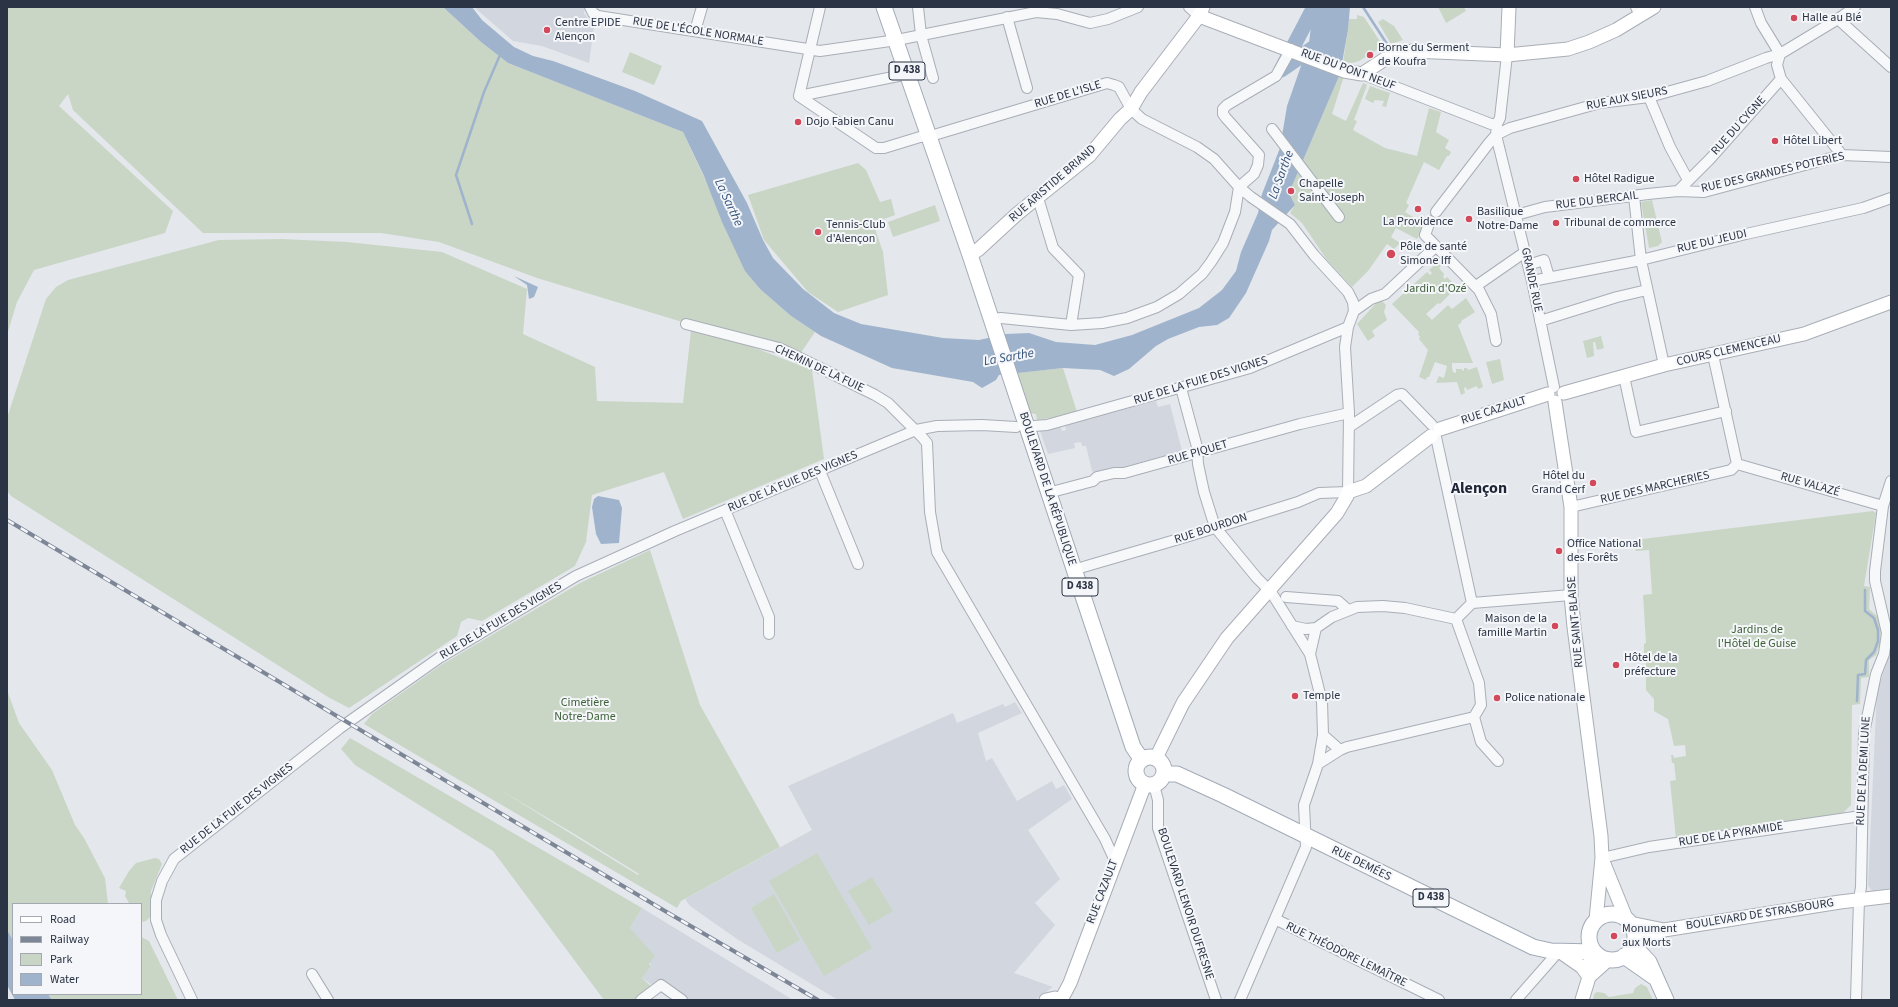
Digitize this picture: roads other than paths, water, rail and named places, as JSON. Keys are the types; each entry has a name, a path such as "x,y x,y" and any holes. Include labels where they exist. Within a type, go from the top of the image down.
{"main road":[{"name":"D 438","path":"884,7 897,40 928,136 994,326"},
{"name":"BOULEVARD DE LA RÉPUBLIQUE","path":"994,326 1073,570 1133,747 1149,759 1163,764 1154,781"},
{"path":"1149,759 1138,764 1137,773 1141,781 1154,781"},
{"name":"RUE DEMÉES","path":"1154,781 1177,774 1517,941 1533,947 1606,955"},
{"path":"1656,978 1606,955 1589,941 1589,933 1596,920 1611,914 1628,920 1633,928 1634,943 1649,962 1666,1000"},
{"path":"1559,951 1572,945 1580,937 1589,933"},
{"path":"1606,955 1634,943"}],"street":[{"name":"RUE DE L'ÉCOLE NORMALE","path":"590,7 593,13 598,16 820,51 897,40 1036,12 1056,14 1090,23 1108,19 1138,7"},
{"path":"695,31 702,7"},
{"path":"820,7 798,96 908,74"},
{"path":"918,7 921,35 933,78"},
{"name":"GRANDE RUE","path":"1509,7 1507,55 1500,118 1497,124 1496,135 1532,281 1555,394"},
{"path":"1362,74 1385,59 1412,51 1507,55 1568,49 1589,42 1616,30 1638,11 1654,7"},
{"path":"1755,7 1761,24 1780,54 1777,65 1781,79 1842,155"},
{"name":"RUE AUX SIEURS","path":"1496,135 1525,122 1600,103 1649,97 1707,81 1780,54 1842,13 1855,7"},
{"path":"1149,759 1188,696 1227,638 1337,513 1348,492 1349,427 1344,347 1348,327 1354,311 1353,302 1348,292 1314,255 1290,224 1251,198 1214,159 1175,135 1153,126 1131,109 1197,10"},
{"name":"RUE DU PONT NEUF","path":"1197,10 1344,70 1362,74 1491,124 1497,124"},
{"path":"1842,13 1891,67"},
{"path":"1008,17 1027,88"},
{"path":"994,326 1001,318 1071,325 1102,323 1128,318 1157,307 1179,294 1202,274 1223,243 1234,212 1239,187 1254,174 1258,165 1259,155 1226,118 1223,114 1223,109 1276,76 1296,51"},
{"name":"RUE DU CYGNE","path":"1678,191 1710,159 1781,79"},
{"name":"RUE DE L'ISLE","path":"798,96 876,148 884,148 928,136 1107,84 1118,87 1131,109"},
{"path":"1649,97 1670,147 1688,180"},
{"name":"RUE ARISTIDE BRIAND","path":"970,255 1089,156 1120,119 1131,109"},
{"path":"1272,129 1339,217"},
{"path":"1496,135 1443,202 1433,217 1425,235 1434,248 1443,254 1476,286 1491,314 1496,341"},
{"name":"RUE DES GRANDES POTERIES","path":"1678,191 1704,192 1842,155 1891,157"},
{"name":"RUE DU BERCAIL","path":"1516,215 1545,207 1678,191"},
{"path":"1634,196 1641,260 1664,366"},
{"path":"1038,198 1053,248 1079,274 1071,325"},
{"name":"RUE DU JEUDI","path":"1532,281 1641,260 1754,232 1863,208 1891,198"},
{"path":"1354,311 1371,299 1385,294 1434,248"},
{"path":"1476,286 1525,252"},
{"path":"1528,265 1544,260 1549,277"},
{"path":"1540,321 1647,290"},
{"name":"COURS CLEMENCEAU","path":"1555,394 1664,366 1804,334 1891,302"},
{"name":"CHEMIN DE LA FUIE","path":"686,324 779,348 875,395 888,403 927,443 930,512 937,552 1105,839 1115,861"},
{"name":"RUE DE LA FUIE DES VIGNES","path":"1034,426 1047,425 1250,368 1348,327"},
{"path":"1713,355 1737,464"},
{"path":"1624,376 1636,432 1726,411"},
{"path":"1181,388 1197,453 1204,492 1216,527 1257,578 1269,589 1310,654 1322,702 1323,735 1318,764 1304,805 1306,847 1240,1000"},
{"path":"1349,427 1398,395 1402,394 1435,432 1472,603"},
{"name":"RUE CAZAULT","path":"1348,492 1366,486 1435,432 1555,394"},
{"name":"RUE SAINT-BLAISE","path":"1555,394 1571,507 1571,595 1602,841 1602,858 1596,920"},
{"name":"RUE PIQUET","path":"1048,493 1093,481 1097,477 1114,473 1124,473 1300,424 1348,413"},
{"name":"RUE DE LA FUIE DES VIGNES","path":"192,1000 161,935 156,920 156,900 162,880 174,859 183,850 340,728 439,658 576,576 675,531 916,430 937,426 982,425 1016,427"},
{"name":"RUE DES MARCHERIES","path":"1571,507 1731,470 1737,464"},
{"name":"RUE VALAZÉ","path":"1737,464 1883,506"},
{"path":"820,471 858,564"},
{"name":"RUE DE LA DEMI LUNE","path":"1856,1000 1859,899 1861,887 1861,816 1864,733 1876,674 1884,654 1887,633 1875,581 1883,506 1891,481"},
{"name":"RUE BOURDON","path":"1073,570 1298,502 1319,493 1348,492"},
{"path":"725,510 769,617 769,634"},
{"path":"1456,619 1472,603 1571,595"},
{"path":"1286,597 1338,601 1348,610"},
{"path":"1292,626 1306,629 1316,628 1332,617 1357,607 1383,606 1405,608 1456,619"},
{"path":"1456,619 1479,683 1481,705 1474,717 1481,742 1498,761"},
{"path":"1310,654 1316,628"},
{"path":"1318,764 1340,750 1474,717"},
{"path":"1323,735 1340,750"},
{"name":"RUE CAZAULT","path":"1046,1000 1055,998 1061,1000 1070,983 1123,840 1154,781"},
{"name":"BOULEVARD LENOIR DUFRESNE","path":"1154,781 1158,800 1158,828 1216,1000"},
{"name":"RUE DE LA PYRAMIDE","path":"1602,858 1649,847 1861,816"},
{"path":"1105,839 1112,842 1123,840"},
{"path":"1602,858 1628,920"},
{"name":"BOULEVARD DE STRASBOURG","path":"1628,920 1664,930 1859,899 1891,896"},
{"name":"RUE THÉODORE LEMAÎTRE","path":"1275,920 1439,1000"},
{"path":"1634,943 1664,930"},
{"path":"1516,1000 1559,951 1582,967 1589,977"},
{"path":"1582,1000 1589,977 1590,961 1606,955"},
{"path":"312,974 328,1000"},
{"path":"642,1000 660,985 682,1000"}],"water":[{"path":"443,7 472,7 482,20 514,47 533,56 553,61 635,91 702,121 747,203 763,240 773,258 803,289 834,313 861,324 943,338 979,340 1006,334 1029,333 1056,342 1095,345 1132,335 1199,308 1222,290 1236,271 1241,252 1258,213 1262,194 1280,148 1287,106 1309,43 1312,18 1307,7 1350,7 1348,30 1340,74 1289,193 1295,205 1272,230 1269,241 1246,293 1229,318 1217,325 1199,327 1168,339 1156,346 1129,369 1114,376 1100,370 1063,368 999,375 996,380 982,388 973,382 892,368 821,336 791,316 760,289 745,271 722,222 704,176 683,132 508,63 481,42"},
{"path":"514,276 538,287 534,297 529,299 527,285"},
{"path":"598,496 619,500 622,508 619,543 601,544 596,534 592,507 594,499"},
{"path":"7,930 12,938 12,994 7,985"},
{"path":"12,995 49,995 52,1000 15,1000"}],"waterway":[{"name":"La Sarthe","path":"1313,48 1281,70 1314,7"},
{"path":"1363,7 1387,44"},
{"path":"472,224 456,175 484,92 500,55"},
{"path":"1857,701 1858,675 1865,674 1866,660 1874,652 1878,641 1878,630 1874,618 1865,611 1865,590"}],"railway":[{"path":"7,520 670,914 818,1000"}],"place":[{"name":"Halle au Blé","path":"1794,18"},
{"name":"Centre EPIDE Alençon","path":"547,30"},
{"name":"Borne du Serment de Koufra","path":"1370,55"},
{"name":"Dojo Fabien Canu","path":"798,122"},
{"name":"Hôtel Libert","path":"1775,141"},
{"name":"Hôtel Radigue","path":"1576,179"},
{"name":"Chapelle Saint-Joseph","path":"1291,191"},
{"name":"La Providence","path":"1418,209"},
{"name":"Basilique Notre-Dame","path":"1469,219"},
{"name":"Tribunal de commerce","path":"1556,223"},
{"name":"Tennis-Club d'Alençon","path":"818,232"},
{"name":"Pôle de santé Simone Iff","path":"1391,254"},
{"name":"Hôtel du Grand Cerf","path":"1593,483"},
{"name":"Office National des Forêts","path":"1559,551"},
{"name":"Maison de la famille Martin","path":"1555,626"},
{"name":"Hôtel de la préfecture","path":"1616,665"},
{"name":"Temple","path":"1295,696"},
{"name":"Police nationale","path":"1497,698"},
{"name":"Monument aux Morts","path":"1614,936"}],"district":[{"name":"Alençon","path":"1479,489"}],"park label":[{"name":"Jardin d'Ozé","path":"1435,289"},
{"name":"Jardins de l'Hôtel de Guise","path":"1757,637"},
{"name":"Cimetière Notre-Dame","path":"585,710"}]}
